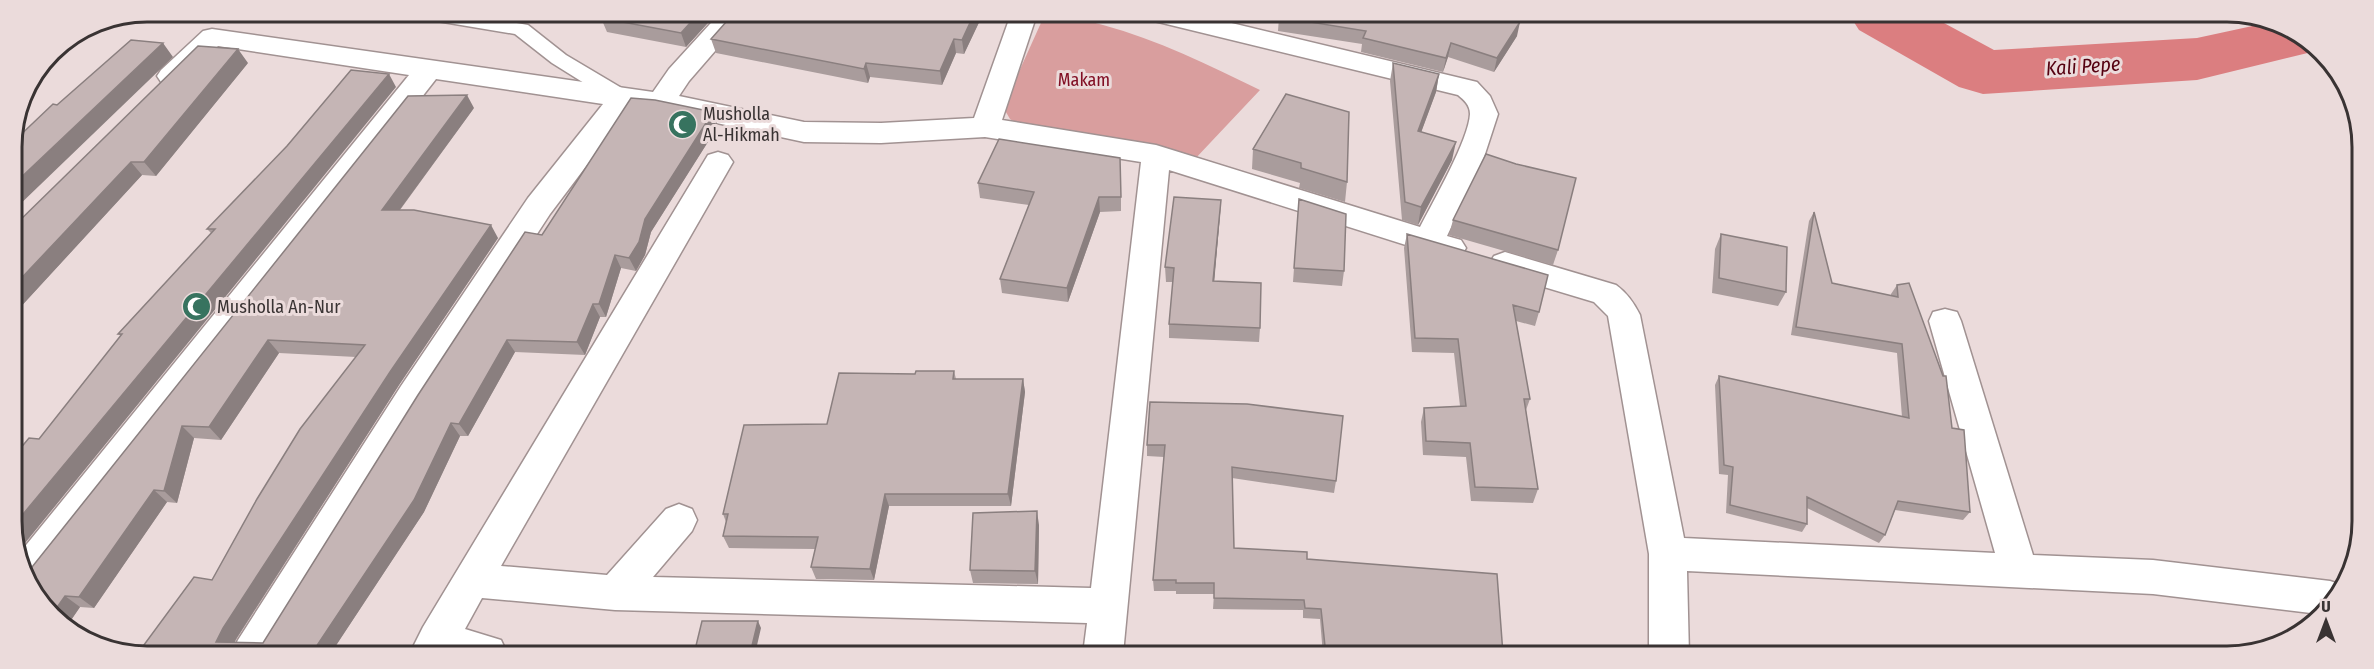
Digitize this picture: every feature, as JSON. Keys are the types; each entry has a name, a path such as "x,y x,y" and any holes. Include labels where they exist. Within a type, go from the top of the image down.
{"street":[{"path":"1194,22 1467,88 1480,99 1484,115 1477,138 1428,242"},
{"path":"660,102 679,75 726,23"},
{"path":"985,127 1021,23"},
{"path":"150,97 212,37 660,102 804,132 881,133 985,127 1155,155 1428,242 1605,293 1616,302 1624,315 1668,554 1669,646"},
{"path":"31,567 429,69"},
{"path":"256,646 407,405 539,206 623,98"},
{"path":"1105,646 1155,155"},
{"path":"435,646 718,162"},
{"path":"1945,321 2019,570"},
{"path":"615,593 679,520"},
{"path":"1668,554 2153,577 2296,594"},
{"path":"473,580 615,593 1109,606"}],"lane":[{"path":"488,23 521,28 559,59 623,98"}],"green space":[{"name":"Makam","path":"1041,23 1093,23 1123,31 1202,62 1260,90 1194,160 1024,128 1010,119 1003,107"}],"building":[{"path":"1313,22 1520,22 1497,58 1451,43 1446,58 1363,38 1366,31"},
{"path":"626,23 690,23 681,33"},
{"path":"725,23 970,23 962,40 954,39 940,71 866,63 864,69 711,39"},
{"path":"131,40 163,43 23,176 24,132 53,104 57,105"},
{"path":"198,46 238,49 144,162 131,162 23,277 23,217"},
{"path":"1393,63 1439,74 1418,131 1456,142 1421,207 1405,202"},
{"path":"351,70 389,74 22,515 22,446 29,438 39,439 122,334 118,334 215,229 207,229 287,146"},
{"path":"1286,94 1349,112 1347,182 1301,168 1301,163 1253,149"},
{"path":"467,95 382,210 414,210 491,225 390,372 216,642 263,643 418,395 525,232 542,235 631,98 655,100 713,112 645,219 639,242 629,258 615,255 599,304 593,304 577,342 507,340 459,424 451,423 414,500 317,646 143,646 194,577 212,580 257,499 300,429 365,345 268,340 209,427 182,426 164,491 154,490 79,597 65,596 57,608 35,577 31,568 408,96"},
{"path":"999,139 1120,158 1121,197 1099,197 1067,288 1000,279 1034,192 978,183"},
{"path":"1486,154 1516,164 1576,178 1558,250 1453,220"},
{"path":"1174,197 1221,200 1213,281 1261,283 1260,328 1169,324 1174,268 1165,267"},
{"path":"1299,199 1346,214 1344,271 1294,268"},
{"path":"1814,212 1832,283 1898,297 1897,285 1909,283 1943,376 1946,376 1952,428 1964,430 1970,512 1898,501 1885,535 1807,497 1807,524 1730,505 1733,467 1724,465 1719,376 1909,418 1902,344 1796,327"},
{"path":"1407,234 1548,275 1539,312 1513,305 1530,399 1524,399 1538,489 1475,487 1470,443 1426,441 1424,408 1466,406 1458,339 1415,338"},
{"path":"1721,234 1787,247 1786,292 1719,278"},
{"path":"916,371 954,371 953,379 1023,379 1008,494 885,494 870,569 811,567 818,537 723,536 728,514 723,514 744,425 827,424 839,373 915,374"},
{"path":"1150,402 1247,404 1343,416 1336,481 1232,467 1234,548 1307,552 1307,559 1497,574 1502,646 1325,646 1321,609 1305,608 1304,600 1214,598 1214,583 1176,583 1176,580 1153,580 1165,445 1147,445"},
{"path":"1037,511 1035,571 970,570 973,513"},
{"path":"702,621 758,621 752,646 696,646"}],"waterway":[{"name":"Kali Pepe","path":"1893,22 1983,72 2197,59 2288,39"}],"place":[{"name":"Musholla Al-Hikmah","path":"682,124"},
{"name":"Musholla An-Nur","path":"196,307"}]}
